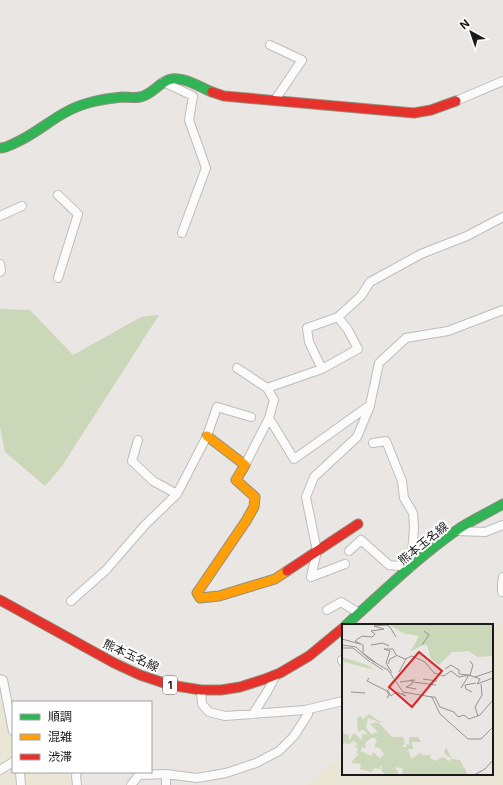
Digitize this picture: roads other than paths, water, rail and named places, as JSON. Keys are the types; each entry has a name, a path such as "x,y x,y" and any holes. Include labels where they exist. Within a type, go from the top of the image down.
{"street":[{"path":"270,45 302,60 275,100"},
{"path":"0,155 4,148 26,138 66,112 83,104 124,97 141,97 152,91 163,82 171,79 182,79 224,96 414,113 431,110 503,81"},
{"path":"163,82 193,96 189,120 206,168 182,233"},
{"path":"58,195 78,214 58,278"},
{"path":"0,216 22,206"},
{"path":"322,369 309,342 307,328 338,317 361,296 370,282 421,254 467,236 503,217"},
{"path":"0,264 0,272"},
{"path":"345,564 311,577 317,551 306,497 314,477 357,437 370,405 379,363 406,338 448,331 503,310"},
{"path":"267,388 322,369 358,349 348,330 338,317"},
{"path":"237,368 267,388 274,400 269,418 236,480 255,498 254,507 197,593 200,598 219,596 275,579 358,524"},
{"path":"269,418 294,459 370,405"},
{"path":"71,601 106,570 145,525 177,494 207,436 217,407 250,417"},
{"path":"207,436 245,465"},
{"path":"138,440 132,461 153,481 177,494"},
{"path":"349,551 362,540 389,565 411,567 414,527 413,513 404,498 402,481 386,441 373,443"},
{"name":"熊本玉名線","path":"347,624 411,567 456,531 503,504"},
{"path":"456,531 485,532 503,525"},
{"path":"503,578 503,592"},
{"name":"熊本玉名線","path":"0,600 114,663 140,675 170,685 201,690 221,690 240,687 265,680 309,656 342,629"},
{"path":"327,610 341,602 359,613"},
{"path":"253,714 276,675"},
{"path":"0,679 3,680 12,726"},
{"path":"201,690 202,704 209,712 225,716 305,710 342,701"},
{"path":"131,785 139,775 166,774 196,778 226,773 256,763 278,750 294,736 308,714 305,710"},
{"path":"0,770 12,763"},
{"path":"20,773 21,785"},
{"path":"77,773 77,785"},
{"path":"166,774 166,785"}]}
